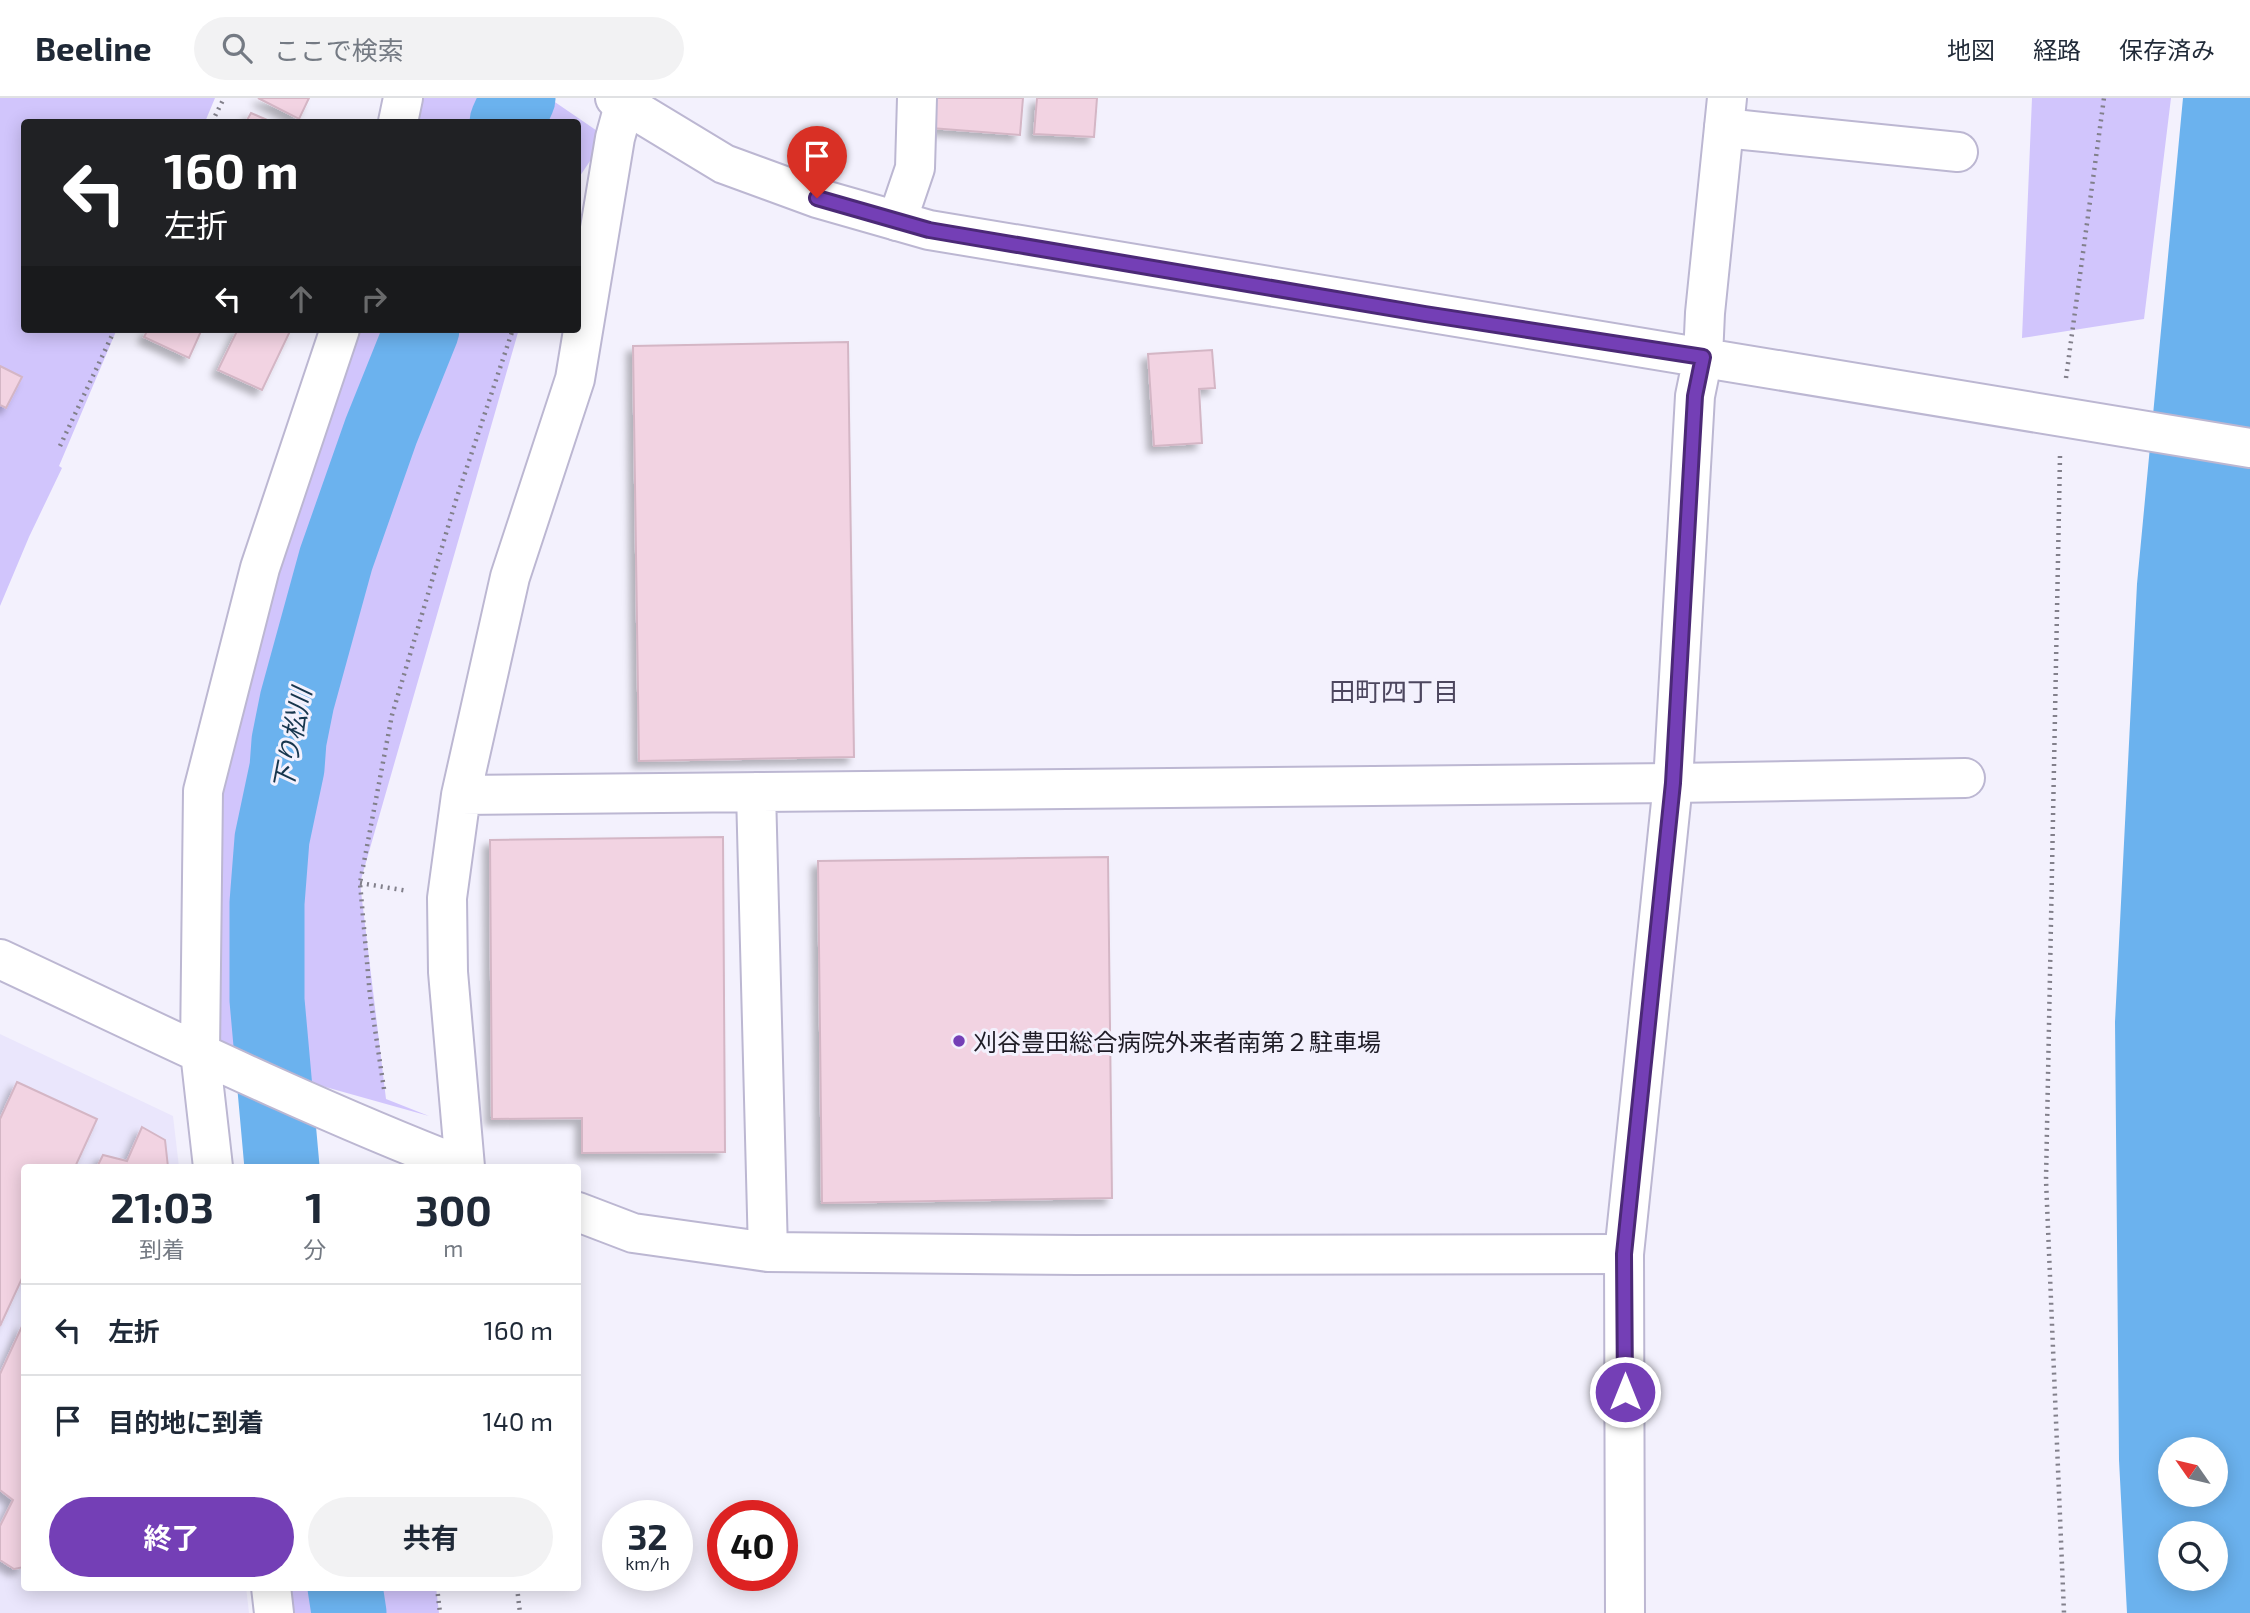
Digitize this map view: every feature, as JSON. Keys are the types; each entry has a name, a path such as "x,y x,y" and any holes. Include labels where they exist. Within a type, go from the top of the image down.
{"street":[{"path":"399,119 403,98"},
{"path":"897,221 915,167 918,98"},
{"path":"465,1164 448,972 447,898 461,795 510,576 575,379 621,100 724,164 817,198 942,233 2250,448"},
{"path":"1625,1613 1624,1254 1673,783 1695,396 1703,357 1706,299 1726,113 1958,152"},
{"path":"213,1164 203,791 260,568 339,333"},
{"path":"461,795 1965,778"},
{"path":"756,792 768,1252"},
{"path":"0,959 212,1059 387,1137 457,1164"},
{"path":"581,1213 633,1233 768,1252 1079,1255 1624,1254"},
{"path":"271,1591 274,1613"}],"path":[{"path":"214,119 224,98"},
{"path":"2064,1613 2046,1180 2059,416 2104,98"},
{"path":"60,446 113,333"},
{"path":"387,1137 386,1099 370,996 360,883 392,715 456,500 512,333"},
{"path":"437,1591 440,1613"},
{"path":"517,1591 520,1613"}],"shaded area":[{"path":"0,98 215,98 206,119 21,119 21,333 115,333 59,466 62,468 0,606"},
{"path":"397,98 549,98 580,119 391,119"},
{"path":"2032,98 2171,98 2144,319 2022,338"},
{"path":"581,120 606,137 581,174"},
{"path":"329,333 518,333 360,883 386,1099 429,1116 200,1052 203,791"},
{"path":"0,1034 173,1116 179,1164 21,1164 21,1591 246,1591 249,1613 0,1613"},
{"path":"257,1591 436,1591 439,1613 260,1613"}],"water":[{"path":"2183,98 2250,98 2250,1613 2127,1613 2119,1460 2115,1022 2137,584"}],"building":[{"path":"258,98 309,98 299,119"},
{"path":"934,98 1023,98 1020,135 931,128"},
{"path":"1037,98 1097,98 1094,137 1034,134"},
{"path":"251,113 265,119 248,119"},
{"path":"146,333 200,333 189,358 144,337"},
{"path":"236,333 289,333 262,390 218,370"},
{"path":"848,342 854,757 639,761 633,346"},
{"path":"1212,350 1215,388 1199,389 1202,443 1154,446 1148,354"},
{"path":"0,366 22,377 6,408 0,405"},
{"path":"723,837 725,1152 582,1153 582,1118 492,1119 490,840"},
{"path":"1108,857 1112,1198 822,1203 818,861"},
{"path":"17,1082 97,1119 76,1164 21,1164 21,1280 0,1326 0,1119"},
{"path":"142,1127 165,1140 168,1164 98,1164 103,1155 127,1161"},
{"path":"21,1328 21,1568 14,1569 0,1560 0,1526 13,1500 0,1490 0,1374"}],"waterway":[{"name":"下り松川","path":"508,119 518,98"},
{"name":"下り松川","path":"282,1164 267,1000 267,903 272,839 287,768 297,701 336,559 381,431 420,333"},
{"name":"下り松川","path":"346,1591 349,1613"}],"place":[{"name":"刈谷豊田総合病院外来者南第２駐車場","path":"959,1041"}],"district":[{"name":"田町四丁目","path":"1394,690"}],"route":[{"path":"817,198 929,230 1425,314 1703,357 1695,396 1673,783 1624,1254 1625,1392"}]}
